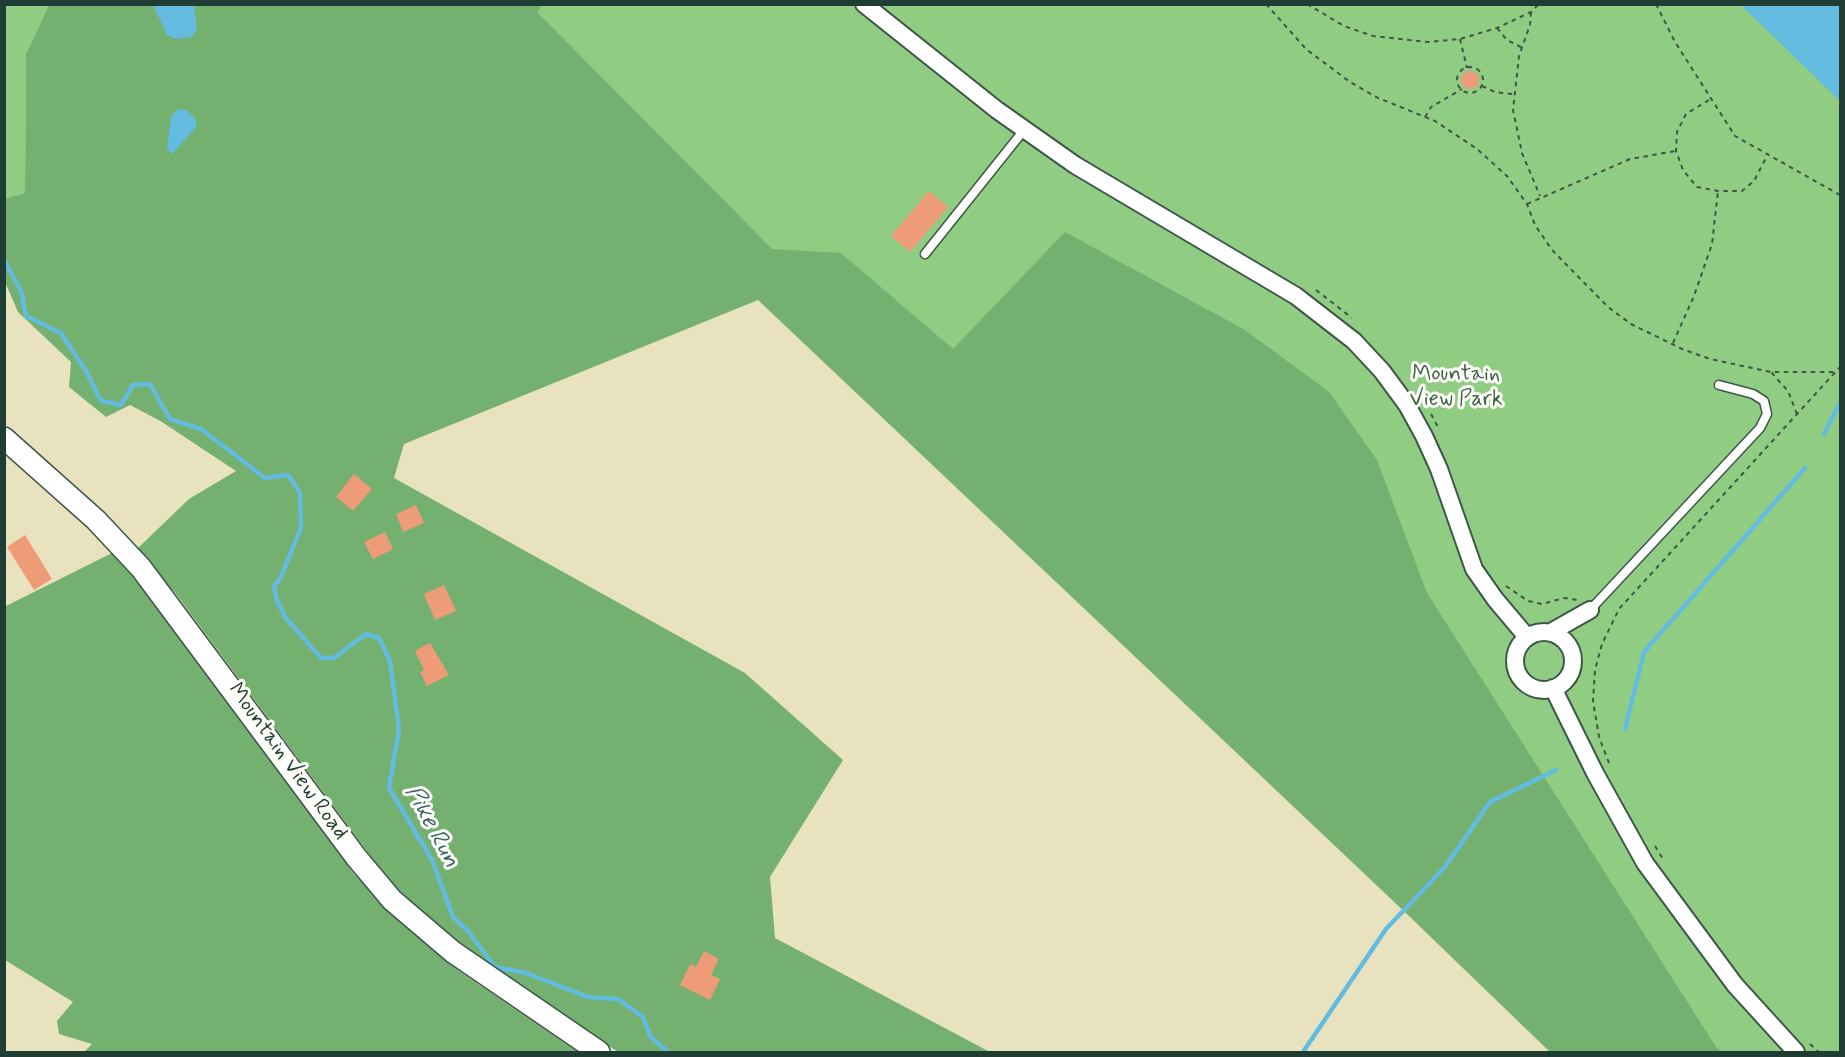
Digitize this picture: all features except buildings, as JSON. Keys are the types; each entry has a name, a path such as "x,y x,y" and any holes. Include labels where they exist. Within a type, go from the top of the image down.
{"street":[{"path":"864,4 949,74 1024,130 1117,193 1296,296 1354,341 1382,371 1407,405 1439,470 1474,568 1494,599 1527,637"},
{"name":"Mountain View Road","path":"4,438 96,520 141,568 356,856 392,900 453,952 599,1053"},
{"path":"1551,632 1587,607"},
{"path":"1570,647 1587,607"},
{"path":"1539,632 1551,632 1562,638 1570,647 1573,659 1571,671 1564,682 1553,688 1542,689 1530,686 1518,674 1515,657 1519,646 1527,637 1539,632"},
{"path":"1553,688 1595,773 1645,863 1705,948 1796,1053"}],"lane":[{"path":"925,254 1024,130"},
{"path":"1587,607 1760,428 1767,414 1764,401 1753,394 1719,385"}],"path":[{"path":"1266,4 1299,42 1334,72 1376,97 1425,117 1477,149 1507,176 1527,204 1535,225 1552,250 1589,292 1631,324 1710,359 1771,372 1835,372"},
{"path":"1307,4 1344,26 1373,36 1428,42 1460,39 1497,28 1531,12 1539,4"},
{"path":"1656,4 1675,42 1735,136 1840,195"},
{"path":"1531,12 1530,26 1521,47 1513,94 1516,131 1529,172 1540,196"},
{"path":"1497,28 1507,40 1521,47"},
{"path":"1460,39 1467,68"},
{"path":"1467,68 1475,69 1481,74 1482,86 1472,93 1462,89 1458,83 1458,76 1467,68"},
{"path":"1482,86 1496,92 1513,94"},
{"path":"1425,117 1431,107 1462,89"},
{"path":"1710,100 1686,114 1677,132 1676,151 1683,170 1697,187 1718,192 1742,191 1754,181 1767,156"},
{"path":"1527,204 1540,196 1630,159 1676,151"},
{"path":"1673,343 1694,296 1712,244 1718,192"},
{"path":"1610,766 1599,738 1593,701 1595,670 1609,627 1627,597 1840,366"},
{"path":"1771,372 1788,391 1797,414"},
{"path":"1429,410 1439,429"},
{"path":"1503,583 1528,601 1542,604 1571,598 1587,607"},
{"path":"1603,622 1609,627"},
{"path":"1653,842 1664,860"},
{"path":"1804,1037 1819,1053"}],"green space":[{"name":"Mountain View Park","path":"514,4 1840,5 1840,1052 1606,1052"},
{"path":"543,4 537,12 772,249 841,253 953,349 1065,232 1245,330 1329,392 1377,460 1427,593 1716,1047 1722,1052 1550,1052 758,300 404,444 394,478 745,673 843,760 770,877 775,938 990,1052 618,1052 458,944 389,881 176,594 137,549 189,499 236,471 162,422 130,405 106,417 69,387 71,362 18,312 5,282 4,199 25,193 26,54 49,5"},
{"path":"5,5 49,5 26,54 25,193 5,199"},
{"path":"114,552 196,654 354,874 402,922 459,971 578,1052 84,1052 92,1044 59,1034 57,1021 73,1002 5,960 4,607"}],"water":[{"path":"153,5 194,5 197,30 191,37 176,39 167,35"},
{"path":"1741,5 1840,5 1840,101"},
{"path":"178,109 186,110 195,118 197,126 172,154 167,149 171,117"}],"waterway":[{"name":"Pike Run","path":"4,260 21,291 26,316 61,333 86,371 101,401 121,405 133,385 150,384 170,419 201,429 265,478 288,475 300,493 301,528 279,581 274,585 276,598 285,617 321,658 334,658 366,634 379,638 390,661 399,729 389,788 432,860 453,917 469,932 495,967 526,973 588,997 618,999 643,1017 650,1036 668,1052"},
{"path":"1824,434 1840,403"},
{"path":"1625,729 1644,652 1805,468"},
{"path":"1303,1052 1386,929 1445,867 1490,802 1556,770"}]}
